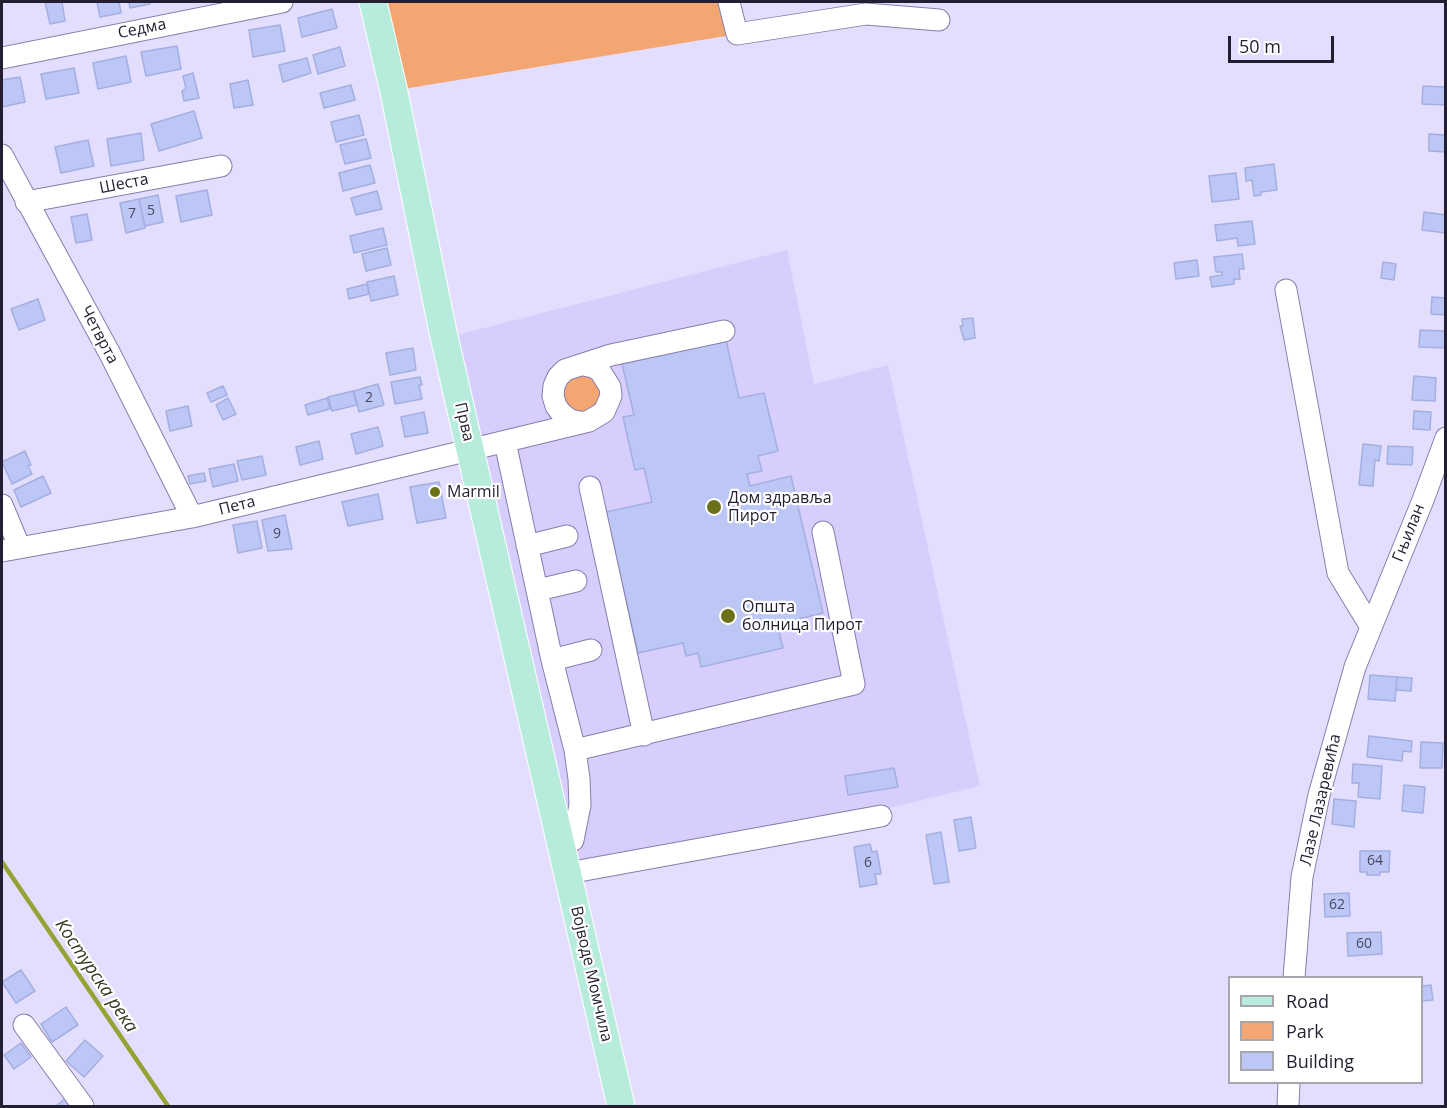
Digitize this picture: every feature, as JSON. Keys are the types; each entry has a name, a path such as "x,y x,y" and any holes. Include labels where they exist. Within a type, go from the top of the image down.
{"main road":[{"name":"Прва","path":"373,2 394,92 443,332 561,842"},
{"name":"Војводе Момчила","path":"561,842 621,1107"}],"street":[{"name":"Седма","path":"2,57 282,2"},
{"path":"729,2 737,34 866,14 939,20"},
{"name":"Четврта","path":"2,155 110,354 192,517"},
{"name":"Шеста","path":"26,202 221,165"},
{"path":"1286,290 1338,573 1371,627"},
{"path":"584,364 600,371 606,378 611,396 604,412 589,421 579,422 570,420 562,414 553,396 558,377 565,370 611,355 724,331"},
{"name":"Пета","path":"10,548 192,517 579,422"},
{"name":"Гњилан","path":"1371,627 1446,438"},
{"path":"505,442 574,750 580,806 573,840 561,842"},
{"path":"590,488 644,735"},
{"path":"2,504 10,548"},
{"path":"574,750 854,684 823,532"},
{"path":"527,546 567,536"},
{"path":"538,590 576,581"},
{"name":"Лазе Лазаревића","path":"1294,976 1302,877 1319,795 1355,667 1371,627"},
{"path":"552,660 591,650"},
{"path":"568,873 881,816"},
{"path":"24,1025 83,1107"},
{"path":"1288,1107 1289,1084"}],"shaded area":[{"name":"Општа болница Пирот","path":"787,250 814,384 888,365 980,786 607,876 571,877 449,337"}],"green space":[{"path":"370,2 736,2 744,33 391,91"},
{"path":"577,372 600,381 601,400 587,413 574,412 564,404 562,384"}],"building":[{"path":"45,2 62,2 65,21 50,24"},
{"path":"97,2 119,2 121,13 100,17"},
{"path":"129,2 150,2 150,4 130,8"},
{"path":"332,9 337,28 302,37 298,18"},
{"path":"280,25 285,51 253,57 249,30"},
{"path":"177,46 181,69 146,76 141,52"},
{"path":"340,47 345,66 318,74 313,55"},
{"path":"126,56 131,82 98,89 93,63"},
{"path":"307,58 311,73 283,82 279,65"},
{"path":"74,68 79,93 46,99 41,74"},
{"path":"193,73 199,98 184,101 182,91 186,89 183,76"},
{"path":"20,77 25,102 2,107 2,80"},
{"path":"248,80 253,105 234,108 230,84"},
{"path":"351,85 355,100 324,108 320,93"},
{"path":"1423,86 1446,87 1446,105 1422,104"},
{"path":"194,111 202,138 159,151 151,124"},
{"path":"359,115 364,135 336,142 331,122"},
{"path":"141,133 144,160 111,166 107,139"},
{"path":"1429,134 1446,135 1446,152 1429,151"},
{"path":"366,139 371,158 345,164 340,145"},
{"path":"88,140 94,166 61,173 55,147"},
{"path":"1274,164 1277,190 1261,192 1261,195 1254,196 1252,180 1246,181 1245,168"},
{"path":"370,165 375,183 343,191 339,173"},
{"path":"1236,173 1239,199 1212,202 1209,176"},
{"path":"207,190 212,215 181,222 176,196"},
{"path":"377,191 382,209 356,215 351,198"},
{"path":"158,195 163,222 145,226 139,199"},
{"path":"139,199 145,228 126,233 120,203"},
{"path":"1424,212 1446,215 1446,233 1422,230"},
{"path":"87,214 92,240 76,243 71,217"},
{"path":"1252,221 1255,244 1238,246 1237,238 1217,241 1215,225"},
{"path":"383,228 387,245 354,253 350,236"},
{"path":"387,248 391,265 366,271 362,254"},
{"path":"1242,254 1244,269 1239,269 1240,279 1234,279 1234,284 1212,287 1210,277 1222,275 1222,272 1216,272 1214,257"},
{"path":"1197,260 1199,276 1176,279 1174,263"},
{"path":"1383,262 1396,264 1394,280 1381,278"},
{"path":"394,276 398,295 371,301 367,282"},
{"path":"367,284 369,294 349,299 347,289"},
{"path":"1432,297 1446,298 1446,315 1431,314"},
{"path":"38,299 45,320 19,330 11,309"},
{"path":"973,318 975,338 964,340 960,326 963,326 962,319"},
{"path":"1420,330 1445,331 1445,348 1419,347"},
{"name":"Дом здравља Пирот","path":"726,340 739,398 764,393 778,451 758,456 762,471 747,474 750,486 791,476 823,613 777,624 783,648 701,667 698,653 686,656 683,643 638,653 606,512 652,502 644,468 635,470 623,417 634,415 622,364"},
{"path":"413,348 416,370 390,375 386,353"},
{"path":"1414,376 1436,378 1435,401 1412,400"},
{"path":"420,377 422,399 395,404 391,382"},
{"path":"378,384 384,405 359,412 354,391"},
{"path":"223,386 227,395 211,402 207,393"},
{"path":"353,391 357,405 332,411 328,397"},
{"path":"228,398 236,414 223,420 216,405"},
{"path":"327,398 330,409 308,415 305,405"},
{"path":"188,406 192,426 170,431 166,411"},
{"path":"1414,411 1431,412 1430,430 1413,429"},
{"path":"424,412 428,433 405,437 401,417"},
{"path":"378,427 383,446 356,454 351,434"},
{"path":"319,441 323,459 300,465 296,447"},
{"path":"1363,444 1381,446 1379,461 1375,460 1373,486 1359,485"},
{"path":"1388,446 1413,447 1412,465 1387,464"},
{"path":"25,451 32,474 12,484 2,462"},
{"path":"262,456 266,475 242,480 237,461"},
{"path":"234,464 238,481 213,487 209,469"},
{"path":"204,473 206,481 190,484 188,476"},
{"path":"43,476 51,493 21,507 14,490"},
{"path":"439,482 446,518 417,523 410,487"},
{"path":"378,494 383,519 348,526 342,502"},
{"path":"285,515 292,549 268,551 262,520"},
{"path":"257,521 262,548 238,553 233,525"},
{"path":"1370,675 1397,677 1395,701 1368,699"},
{"path":"1397,677 1412,678 1411,691 1396,690"},
{"path":"1369,736 1412,741 1411,752 1403,751 1402,761 1367,757"},
{"path":"1421,742 1443,743 1442,768 1420,768"},
{"path":"1353,764 1382,766 1380,799 1358,797 1359,783 1352,783"},
{"path":"894,768 898,787 848,795 845,776"},
{"path":"1404,785 1425,787 1423,813 1402,811"},
{"path":"1334,799 1356,801 1354,827 1332,824"},
{"path":"971,817 976,848 959,851 954,820"},
{"path":"941,832 949,882 934,884 926,835"},
{"path":"870,844 872,852 877,851 881,874 875,874 877,884 860,887 854,847"},
{"path":"1360,851 1390,851 1389,872 1367,875 1367,872 1360,872"},
{"path":"1349,893 1350,916 1325,917 1324,894"},
{"path":"1381,932 1382,954 1348,956 1347,933"},
{"path":"21,970 35,991 16,1003 2,982"},
{"path":"1431,985 1433,1000 1423,1001 1423,986"},
{"path":"66,1007 78,1025 52,1042 41,1024"},
{"path":"85,1040 103,1056 84,1077 66,1061"},
{"path":"21,1043 31,1057 14,1069 4,1055"},
{"path":"67,1097 74,1106 56,1106"}],"waterway":[{"name":"Костурска река","path":"2,862 168,1106"}],"place":[{"name":"Marmil","path":"435,492"},
{"name":"Дом здравља Пирот","path":"714,507"},
{"name":"Општа болница Пирот","path":"728,616"}]}
